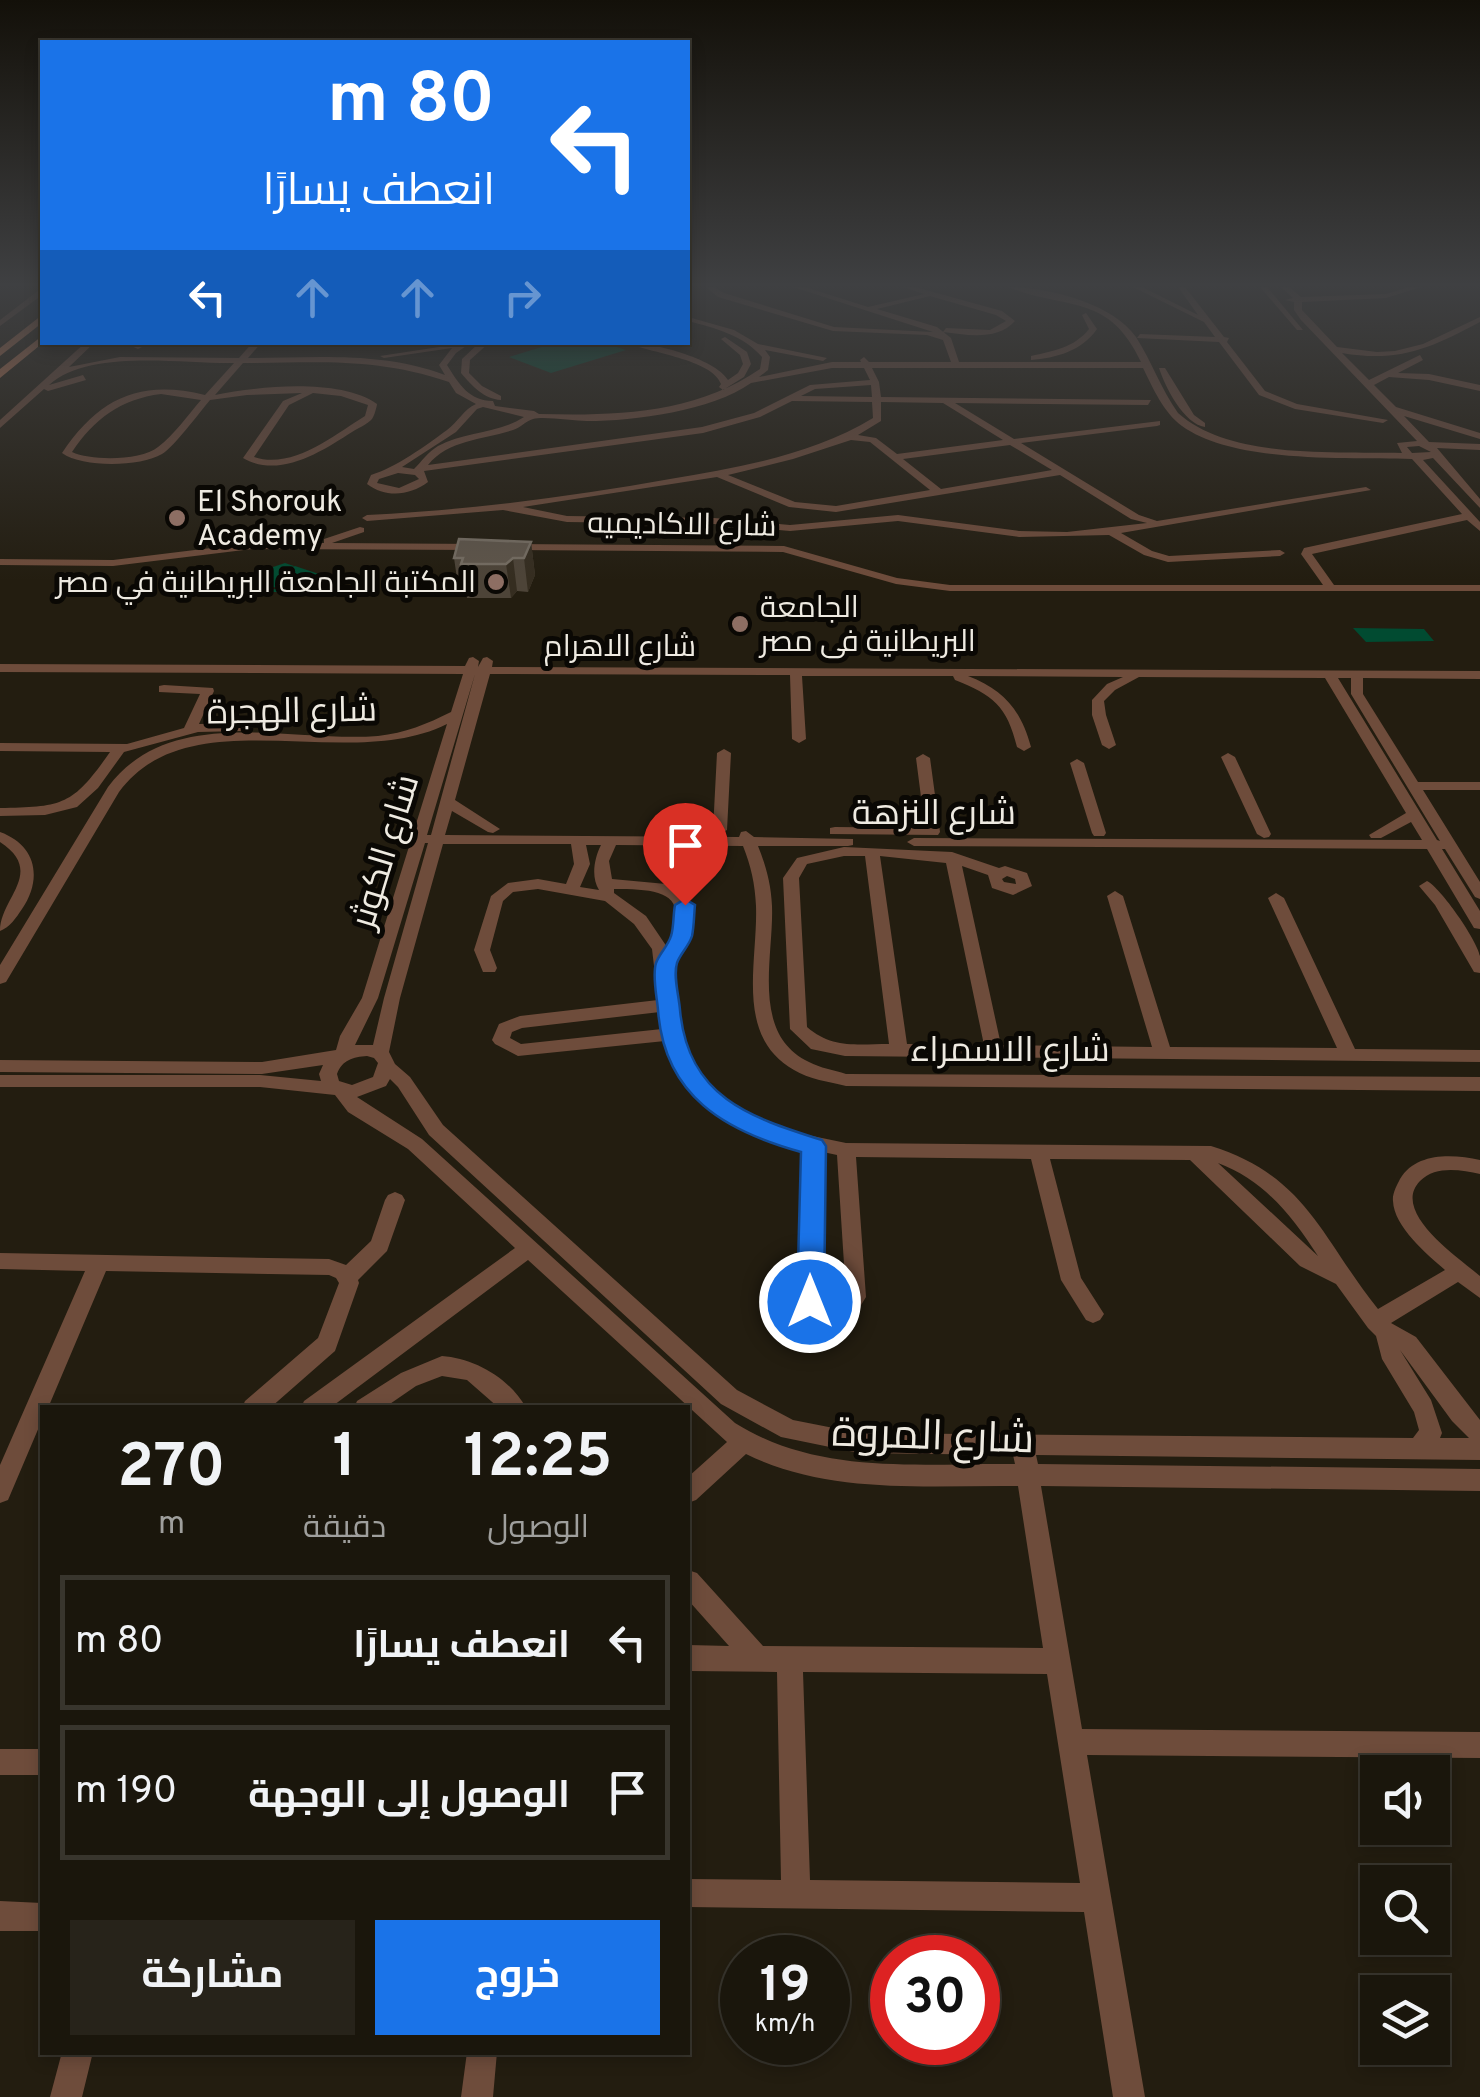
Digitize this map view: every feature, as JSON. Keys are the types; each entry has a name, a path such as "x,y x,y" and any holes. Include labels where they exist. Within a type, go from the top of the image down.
{"street":[{"path":"0,412 44,385"},
{"path":"217,385 164,449 162,459 154,463 81,460 67,453 115,401 144,392 176,392 217,385 240,392"},
{"path":"457,385 483,404 561,418"},
{"path":"476,385 533,412 585,413 641,410 690,401 726,386"},
{"path":"418,471 431,455 454,443 520,425 561,418 663,413 717,400 746,385"},
{"path":"390,471 418,471 702,430 757,415 823,385"},
{"path":"367,518 500,506 718,474 791,458 868,428 879,414 875,385"},
{"path":"1157,385 1180,421 1225,442 1277,450 1398,440"},
{"path":"1171,385 1196,422 1243,440 1290,446 1398,440 1480,450"},
{"path":"1255,385 1270,398 1437,455 1480,450"},
{"path":"1267,385 1280,395 1316,405 1367,406 1480,528"},
{"path":"1367,385 1428,445 1439,451 1437,455 1480,505"},
{"path":"0,425 37,386"},
{"path":"176,392 206,398 240,392 274,392 310,393 354,395 371,402 374,408 369,417 298,460 250,460 248,455 286,402 310,393"},
{"path":"274,392 286,402"},
{"path":"1161,392 1176,392"},
{"path":"790,399 1148,402"},
{"path":"941,400 966,412 1136,522"},
{"path":"966,412 979,400"},
{"path":"418,471 424,477 422,483 399,490 382,490 372,480 444,437 471,409 506,401"},
{"path":"1386,406 1426,422 1480,436"},
{"path":"520,425 533,412"},
{"path":"894,457 1157,423"},
{"path":"868,428 873,440 940,493"},
{"path":"850,437 873,440"},
{"path":"718,474 784,502 825,509 1061,472"},
{"path":"1459,482 1475,482"},
{"path":"352,546 382,490"},
{"path":"370,546 399,490"},
{"path":"500,506 538,514 790,528 898,518 1019,534 1111,532 1136,522 1163,524 1366,490"},
{"path":"535,501 538,514"},
{"path":"1331,588 1306,554 1308,550 1469,516"},
{"path":"308,546 360,530"},
{"path":"1111,532 1148,553 1168,559 1280,553"},
{"name":"شارع الاكاديميه","path":"0,565 127,567 224,550 308,546 441,549"},
{"name":"شارع الاكاديميه","path":"224,550 660,550 782,554 904,588 1480,590"},
{"name":"شارع الاكاديميه","path":"1288,590 1480,590"},
{"name":"شارع الاهرام","path":"0,659 1065,668 1480,666"},
{"name":"شارع الاهرام","path":"0,668 432,670 479,665 527,670 939,672 1065,668 1098,673 1480,675"},
{"name":"شارع الكوثر","path":"384,1060 479,665"},
{"path":"160,668 208,683"},
{"path":"164,689 208,683 246,669"},
{"path":"432,670 470,696 527,670"},
{"path":"796,672 799,738"},
{"path":"939,672 974,682 999,697 1018,718 1024,746"},
{"path":"1098,673 1110,687"},
{"path":"1110,746 1097,707 1110,687 1148,673"},
{"path":"1293,674 1342,695"},
{"path":"1329,674 1413,814 1480,894"},
{"path":"1359,674 1354,684 1356,694 1413,786 1447,870 1480,924"},
{"path":"190,729 208,694 208,683"},
{"name":"شارع الكوثر","path":"342,1055 370,998 457,714 470,696"},
{"path":"0,747 120,748 144,745 190,729 404,732 457,714"},
{"name":"شارع الهجرة","path":"0,978 117,785 138,765 169,749 205,740 404,732"},
{"path":"0,812 48,812 75,805 87,796 120,748"},
{"path":"720,830 724,752"},
{"path":"1228,757 1264,834"},
{"path":"923,758 934,832"},
{"path":"1077,763 1098,833"},
{"path":"1413,786 1480,786"},
{"path":"427,871 491,834 448,800"},
{"path":"1376,835 1398,826 1413,814"},
{"name":"شارع النزهة","path":"420,834 720,830 746,836 998,842 1392,845 1438,840"},
{"name":"شارع النزهة","path":"491,834 578,840 934,832 1376,835 1438,840"},
{"path":"0,836 18,848 30,870 24,898 0,926"},
{"name":"شارع الاسمراء","path":"746,836 763,872 764,1026 778,1052 807,1071 846,1080 1480,1084"},
{"path":"572,890 582,864 578,840"},
{"path":"611,840 602,862 606,890 652,934 665,966 671,1034 681,1063 701,1091 732,1116 770,1134 846,1150 1195,1153 1232,1159 1270,1180 1297,1210 1340,1278 1381,1328 1409,1344 1458,1412 1480,1434"},
{"path":"998,842 1008,872"},
{"path":"1020,842 1025,865 1008,872 952,857 818,855 802,862 792,872 796,1020 806,1038 830,1049 898,1051 1480,1056"},
{"path":"1392,845 1447,870"},
{"path":"872,854 898,1051"},
{"path":"952,857 994,1052"},
{"path":"489,968 482,950 500,893 528,883 572,890 662,885 682,896 682,932 665,966"},
{"path":"1427,886 1441,902 1480,968"},
{"path":"1115,896 1164,1053 1190,1082"},
{"path":"1276,898 1349,1055"},
{"path":"668,1005 520,1022 505,1028 501,1040 518,1050 671,1034"},
{"path":"0,1066 262,1068 367,1050 384,1060 372,1087 340,1090 260,1082 0,1081"},
{"path":"1159,1082 1164,1053"},
{"path":"340,1090 328,1074 342,1055"},
{"name":"شارع المروة","path":"384,1060 436,1130 664,1340 757,1416 806,1435 859,1444 1480,1449"},
{"name":"شارع المروة","path":"340,1090 354,1108 416,1144 712,1418 744,1442 770,1455 828,1471 1480,1480"},
{"path":"814,1146 808,1293 816,1310 836,1315 853,1305 856,1297 846,1150"},
{"path":"1040,1152 1072,1280 1093,1314"},
{"path":"1195,1153 1307,1260 1340,1278"},
{"path":"1480,1167 1435,1164 1409,1178 1403,1190 1408,1219 1418,1234 1480,1289"},
{"path":"257,1405 328,1344 340,1313 347,1277 380,1245 395,1200"},
{"path":"316,1405 529,1249"},
{"path":"0,1261 329,1266 347,1277"},
{"path":"42,1405 98,1263"},
{"path":"1381,1328 1460,1271"},
{"path":"1381,1328 1388,1351 1426,1407 1431,1433 1420,1448"},
{"path":"370,1405 421,1372 454,1365 482,1374 512,1405"},
{"path":"0,1492 38,1415"},
{"path":"690,1490 744,1442"},
{"path":"1023,1445 1129,2097"},
{"path":"690,1584 758,1658"},
{"path":"690,1658 1058,1661"},
{"path":"790,1658 796,1894"},
{"path":"1071,1742 1480,1744"},
{"path":"0,1762 40,1762"},
{"path":"690,1892 1096,1898"},
{"path":"0,1916 40,1916"},
{"path":"66,2097 77,2055"},
{"path":"477,2097 482,2055"}],"green space":[{"path":"285,563 294,566 288,569 295,566 328,577 320,592 259,592 281,588 262,586 273,567"},
{"path":"1353,628 1424,629 1434,641 1366,642"}],"building":[{"path":"459,539 531,542 524,558 513,558 506,564 461,564 463,558 454,558"}],"place":[{"name":"El Shorouk Academy","path":"177,518"},
{"name":"المكتبة الجامعة البريطانية في مصر","path":"496,582"},
{"name":"الجامعة البريطانية فى مصر","path":"740,624"}],"route":[{"path":"685,905 681,937 665,966 671,1034 681,1063 701,1091 732,1116 770,1134 814,1146 810,1302"}]}
